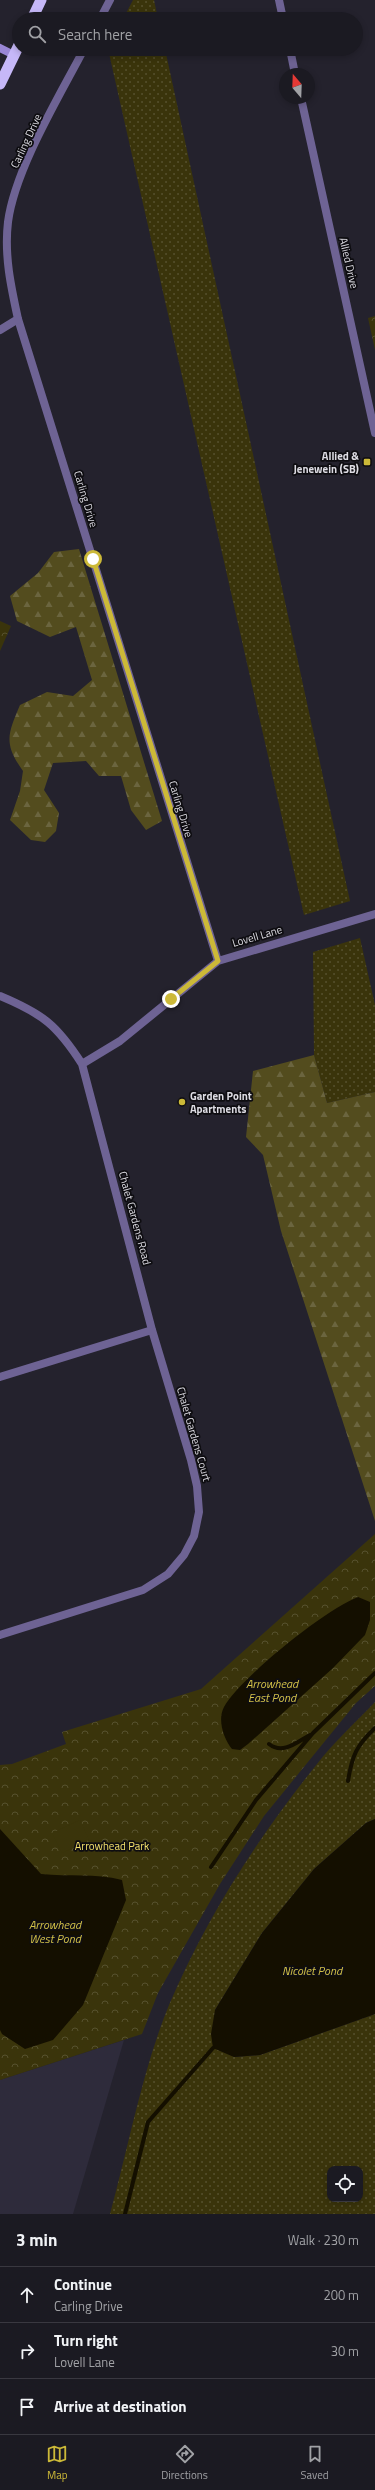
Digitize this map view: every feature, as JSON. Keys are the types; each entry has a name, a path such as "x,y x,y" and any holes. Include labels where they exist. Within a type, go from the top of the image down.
{"highway":[{"path":"35,12 41,0"},
{"path":"0,84 14,56"}],"main road":[{"path":"0,48 12,49"}],"street":[{"path":"104,12 110,0"},
{"path":"279,0 282,12"},
{"name":"Carling Drive","path":"81,56 23,173 10,215 7,261 18,319 218,961"},
{"path":"291,56 294,68"},
{"name":"Allied Drive","path":"302,104 372,403 375,433"},
{"path":"0,330 18,319"},
{"name":"Lovell Lane","path":"82,1064 120,1041 218,961 375,914"},
{"name":"Chalet Gardens Road","path":"0,996 44,1017 65,1038 82,1064 152,1330"},
{"path":"0,1377 152,1330"},
{"name":"Chalet Gardens Court","path":"0,1635 143,1590 168,1574 184,1555 194,1536 199,1512 198,1486 152,1330"}],"shaded area":[{"path":"124,2040 73,2214 0,2214 0,2080"}],"green space":[{"path":"133,0 154,0 157,12 127,12"},
{"path":"110,56 167,56 350,901 304,915"},
{"path":"375,316 375,350 368,318"},
{"path":"79,549 162,821 146,830 131,810 121,776 99,776 86,761 53,763 44,790 59,813 56,831 45,842 31,840 10,820 20,791 23,771 12,753 10,745 10,731 20,705 47,692 73,696 92,680 76,627 50,637 17,621 10,596 38,573 54,552"},
{"path":"0,621 11,626 0,651"},
{"path":"360,938 375,1005 375,1092 327,1103 314,1055 313,952"},
{"path":"314,1055 327,1103 375,1092 375,1521 281,1231 263,1155 246,1137 253,1071"},
{"name":"Arrowhead Park","path":"375,1534 375,1686 356,1703 264,1816 220,1884 158,1993 142,2034 0,2080 0,1765 12,1764 66,1744 62,1732 201,1689"},
{"path":"375,1702 375,1819 366,1823 314,1869 262,1933 215,2010 234,2057 260,2055 375,2014 375,2214 110,2214 136,2108 151,2055 169,2005 199,1941 235,1879 274,1820 338,1740"},
{"path":"80,1820 89,1840 62,1853 52,1833"}],"water":[{"name":"Arrowhead East Pond","path":"358,1597 370,1602 370,1620 365,1635 333,1668 248,1744 240,1750 232,1749 224,1735 221,1718 224,1707 233,1694 265,1662 285,1645 326,1615"},
{"name":"Nicolet Pond","path":"375,1819 375,2014 260,2055 234,2057 213,2048 211,2034 215,2010 262,1933 314,1869 366,1823"},
{"name":"Arrowhead West Pond","path":"0,1829 41,1874 92,1876 122,1880 126,1900 83,2005 53,2040 25,2049 2,2034 0,2030"}],"waterway":[{"path":"211,1867 256,1800 313,1733 375,1673"},
{"path":"348,1781 353,1758 359,1746 375,1728"},
{"path":"269,1744 274,1747 285,1748 310,1735"},
{"path":"125,2214 148,2122 213,2048"}],"place":[{"name":"Allied & Jenewein (SB)","path":"367,462"},
{"name":"Garden Point Apartments","path":"182,1102"}],"route":[{"path":"93,559 218,961 171,999"}]}
